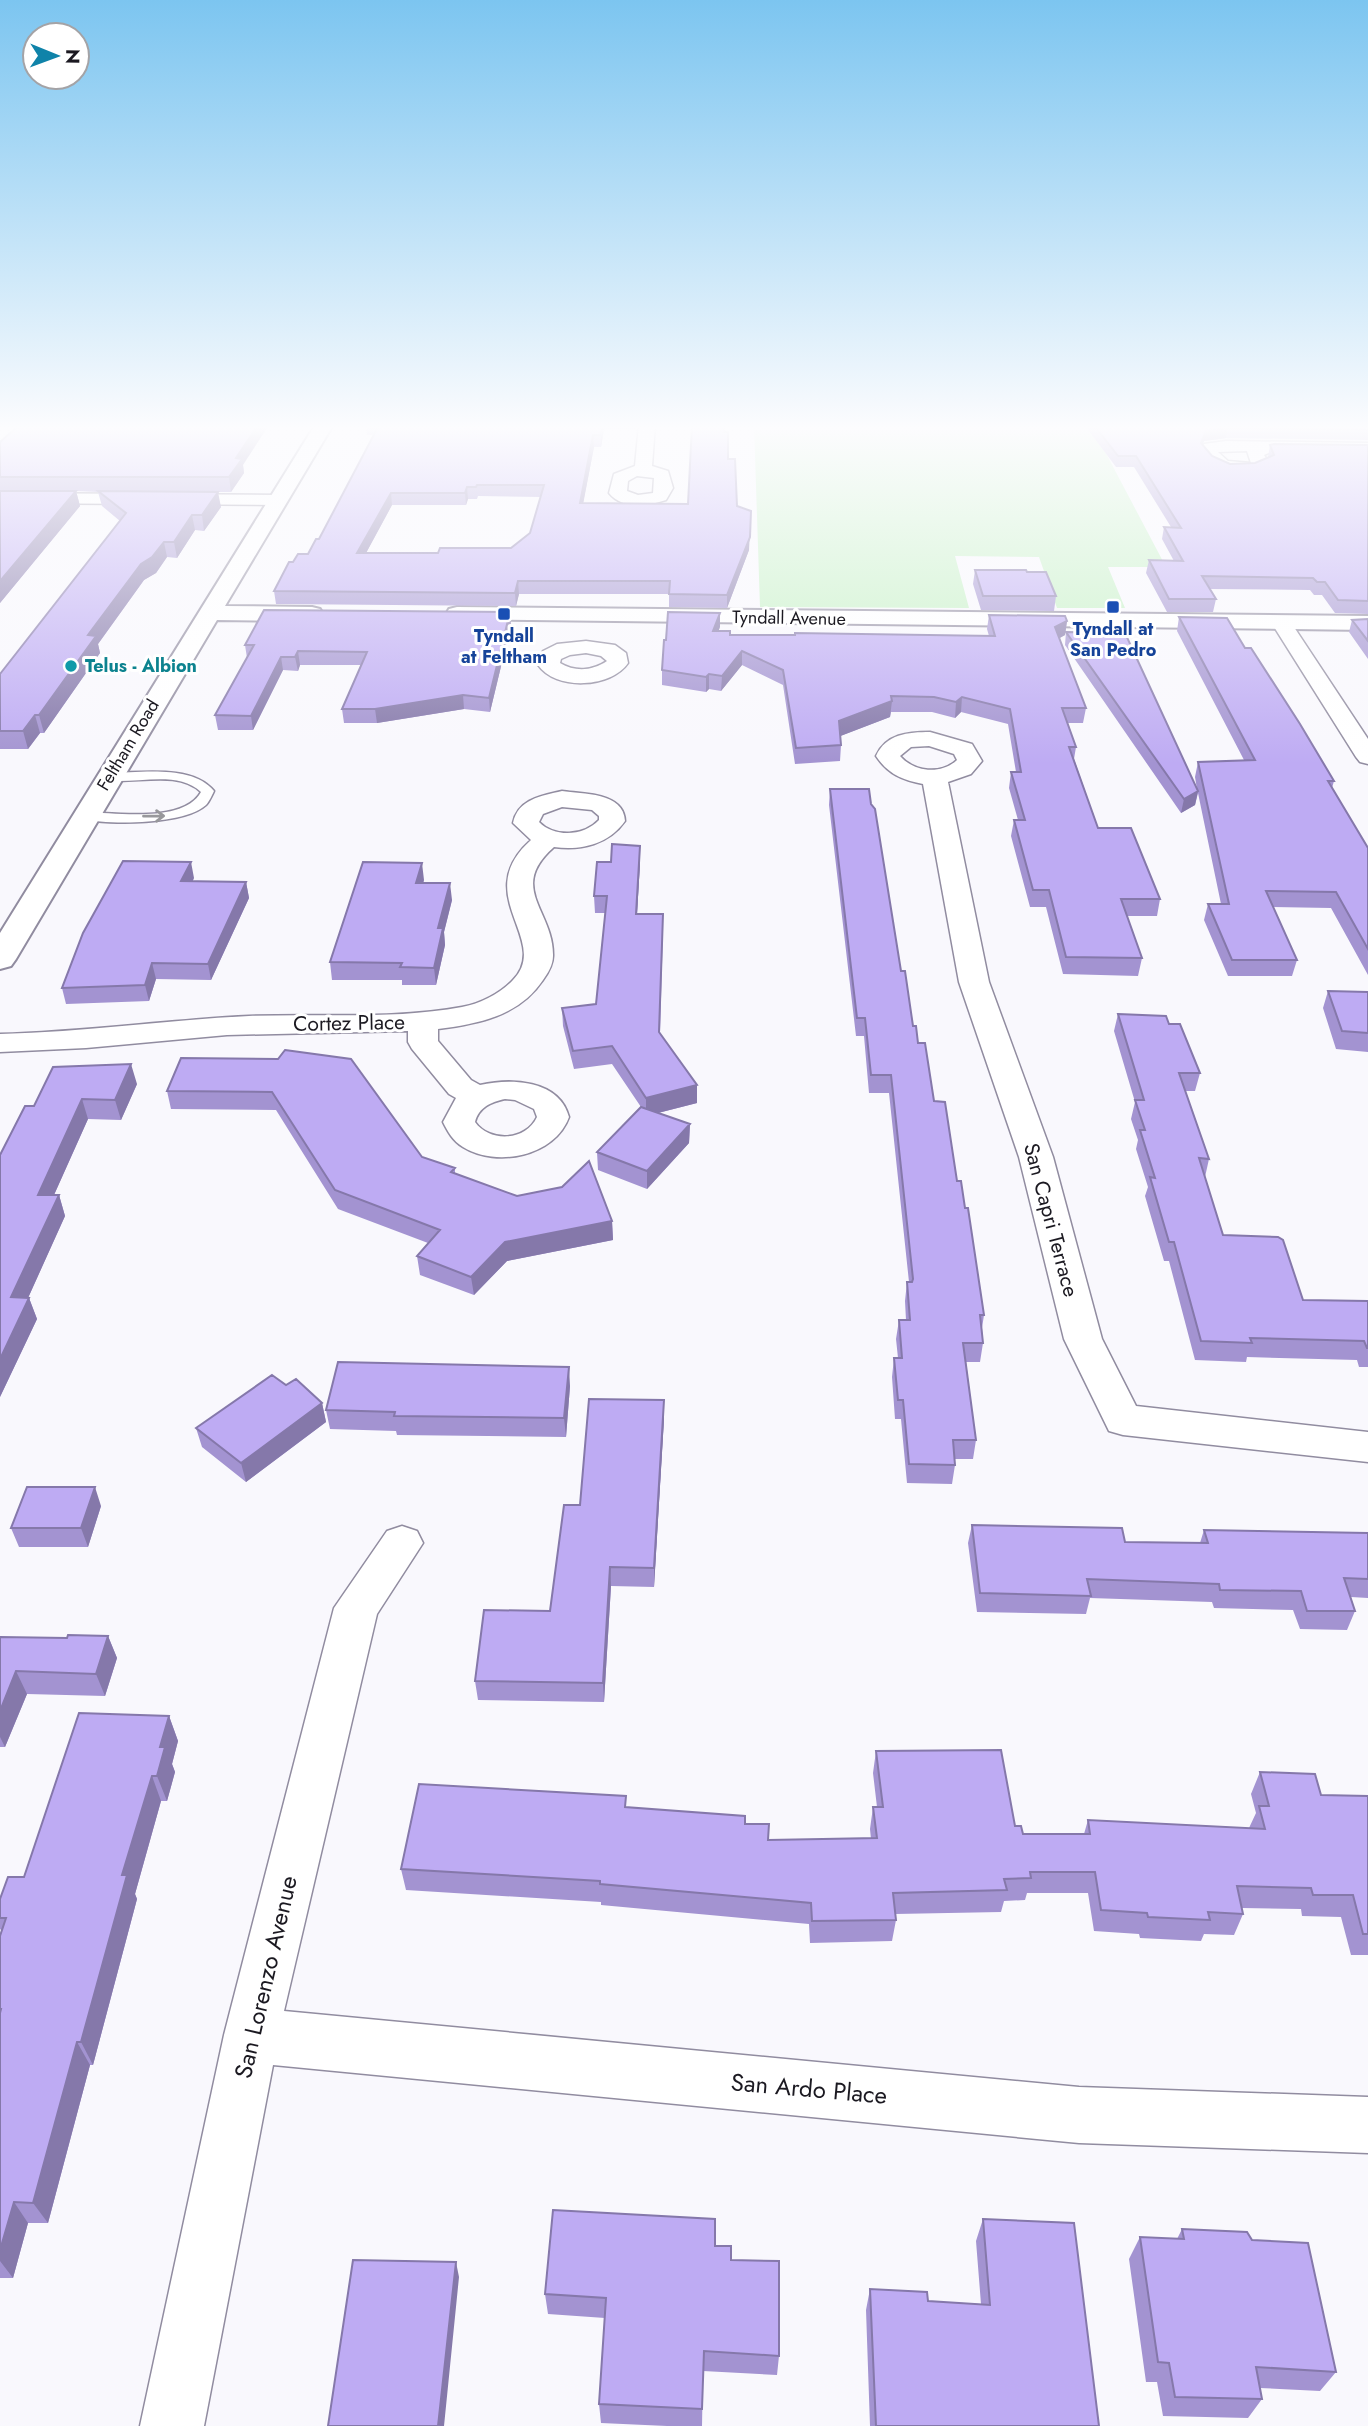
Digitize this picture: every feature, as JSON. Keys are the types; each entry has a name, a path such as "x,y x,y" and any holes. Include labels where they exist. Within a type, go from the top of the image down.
{"street":[{"name":"Feltham Road","path":"0,959 255,538"},
{"path":"210,613 337,614"},
{"name":"Tyndall Avenue","path":"431,614 1368,623"},
{"path":"586,647 589,614"},
{"path":"1281,622 1368,757"},
{"name":"San Capri Terrace","path":"934,776 974,982 1035,1157 1083,1339 1124,1420 1368,1447"},
{"name":"Cortez Place","path":"0,1043 85,1041 225,1026 423,1021 469,1015 501,1002 526,985 538,966 540,944 527,921 520,882 528,858 549,838"},
{"path":"423,1021 423,1042 460,1087 476,1097"},
{"name":"San Lorenzo Avenue","path":"172,2426 251,2035 356,1608 402,1543"},
{"name":"San Ardo Place","path":"251,2035 1079,2115 1368,2125"}],"lane":[{"path":"86,816 153,817 180,814 201,804 208,791 205,786 187,779 109,777"}],"green space":[{"path":"758,538 1151,538 1166,567 1108,567 1125,608 1057,608 1039,557 955,556 969,608 760,607"}],"building":[{"path":"0,538 36,538 0,581"},
{"path":"106,538 177,538 174,542 164,542 152,557 141,564 88,635 96,636 39,715 35,715 23,731 0,731 0,674"},
{"path":"365,538 357,553 438,553 440,548 511,548 523,538 750,538 727,595 669,594 670,581 518,581 515,593 274,591 289,562 293,562 298,554 308,554 316,539"},
{"path":"1170,538 1368,538 1368,601 1338,600 1325,582 1317,582 1313,578 1202,576 1216,599 1169,599 1149,560 1183,561"},
{"path":"975,570 1046,572 1056,596 983,596"},
{"path":"264,610 510,612 489,698 463,695 375,709 342,709 367,652 298,651 295,657 281,657 251,716 215,715 254,645 245,645"},
{"path":"668,612 720,613 713,631 730,631 730,635 795,633 995,636 989,615 1065,616 1067,621 1055,627 1086,708 1062,708 1076,747 1069,747 1098,828 1131,828 1160,899 1121,899 1142,958 1066,957 1049,890 1033,890 1014,820 1025,820 1011,772 1021,772 1010,709 962,697 956,702 934,697 891,696 892,701 839,721 841,745 796,748 783,670 742,651 722,676 709,674 706,677 662,670"},
{"path":"1179,617 1227,618 1245,648 1251,648 1334,781 1328,781 1368,848 1368,949 1336,892 1266,891 1297,960 1232,960 1208,904 1229,904 1198,762 1255,760"},
{"path":"1368,619 1368,641 1352,620"},
{"path":"1066,632 1125,633 1198,791 1184,799"},
{"path":"830,789 869,789 871,804 875,809 901,971 905,971 913,1026 916,1026 918,1043 925,1043 934,1101 945,1102 957,1181 961,1181 965,1208 968,1208 984,1315 980,1315 983,1343 963,1343 976,1440 953,1440 955,1465 909,1464 903,1400 898,1400 894,1358 902,1358 899,1320 910,1320 907,1282 912,1282 913,1279 891,1075 871,1075 865,1018 857,1018"},
{"path":"612,844 640,846 636,914 663,914 659,1032 697,1085 646,1098 612,1046 573,1051 562,1008 596,1004 607,896 594,896 597,862 611,862"},
{"path":"123,861 191,862 181,881 246,882 208,964 152,963 145,985 62,988 83,933"},
{"path":"363,862 422,863 416,883 450,883 438,928 443,928 434,968 400,967 402,963 330,962"},
{"path":"1328,991 1368,992 1368,1033 1342,1031"},
{"path":"1118,1014 1166,1016 1169,1024 1180,1024 1200,1073 1179,1073 1209,1159 1199,1158 1223,1235 1278,1237 1283,1240 1303,1300 1368,1301 1368,1348 1364,1341 1250,1338 1252,1343 1201,1341 1174,1242 1169,1242 1150,1177 1155,1178 1140,1130 1145,1130 1135,1100 1144,1100"},
{"path":"285,1050 351,1059 422,1157 455,1168 451,1172 517,1196 562,1187 589,1161 612,1221 505,1242 471,1277 417,1256 440,1230 335,1190 272,1092 167,1091 181,1058 278,1059"},
{"path":"131,1064 115,1100 82,1099 38,1195 59,1195 11,1297 29,1298 0,1359 0,1155 25,1106 34,1106 53,1067"},
{"path":"641,1107 690,1124 647,1171 597,1152"},
{"path":"338,1362 569,1367 564,1418 394,1416 395,1412 326,1410"},
{"path":"272,1375 286,1385 296,1379 322,1403 241,1463 196,1428"},
{"path":"589,1399 664,1400 654,1568 610,1567 603,1683 475,1681 484,1610 550,1611 564,1505 580,1505"},
{"path":"27,1487 95,1487 81,1528 11,1528"},
{"path":"972,1525 1122,1528 1125,1542 1208,1543 1204,1530 1368,1533 1368,1579 1344,1578 1355,1611 1307,1611 1301,1591 1220,1590 1219,1584 1087,1579 1091,1596 980,1593"},
{"path":"68,1635 108,1636 96,1674 16,1671 0,1711 0,1637 67,1638"},
{"path":"79,1713 169,1716 160,1747 165,1747 157,1776 152,1776 122,1875 127,1875 33,2203 14,2202 0,2250 0,1936 6,1918 0,1918 0,1899 8,1877 24,1877"},
{"path":"1001,1750 1015,1826 1021,1826 1023,1834 1090,1834 1088,1820 1265,1829 1259,1806 1269,1806 1260,1772 1315,1774 1321,1795 1368,1796 1368,1934 1363,1934 1353,1895 1313,1895 1311,1888 1237,1886 1243,1914 1208,1912 1210,1920 1148,1917 1147,1913 1101,1910 1095,1872 1030,1872 1031,1878 1004,1879 1007,1890 893,1893 896,1920 812,1921 811,1903 600,1884 600,1881 401,1869 419,1784 626,1796 625,1807 745,1816 745,1824 769,1824 768,1840 877,1838 873,1807 883,1807 876,1751"},
{"path":"553,2210 715,2219 715,2246 731,2246 731,2260 779,2261 779,2356 704,2351 702,2409 599,2404 606,2298 545,2294"},
{"path":"983,2219 1074,2223 1099,2426 876,2426 870,2289 927,2292 928,2301 990,2305"},
{"path":"1182,2229 1247,2232 1252,2240 1308,2243 1336,2372 1256,2367 1262,2399 1175,2397 1169,2363 1158,2362 1140,2237 1184,2239"},
{"path":"353,2260 456,2262 438,2426 328,2426"}],"place":[{"name":"Tyndall at San Pedro","path":"1113,607"},
{"name":"Tyndall at Feltham","path":"504,614"},
{"name":"Telus - Albion","path":"71,666"}]}
